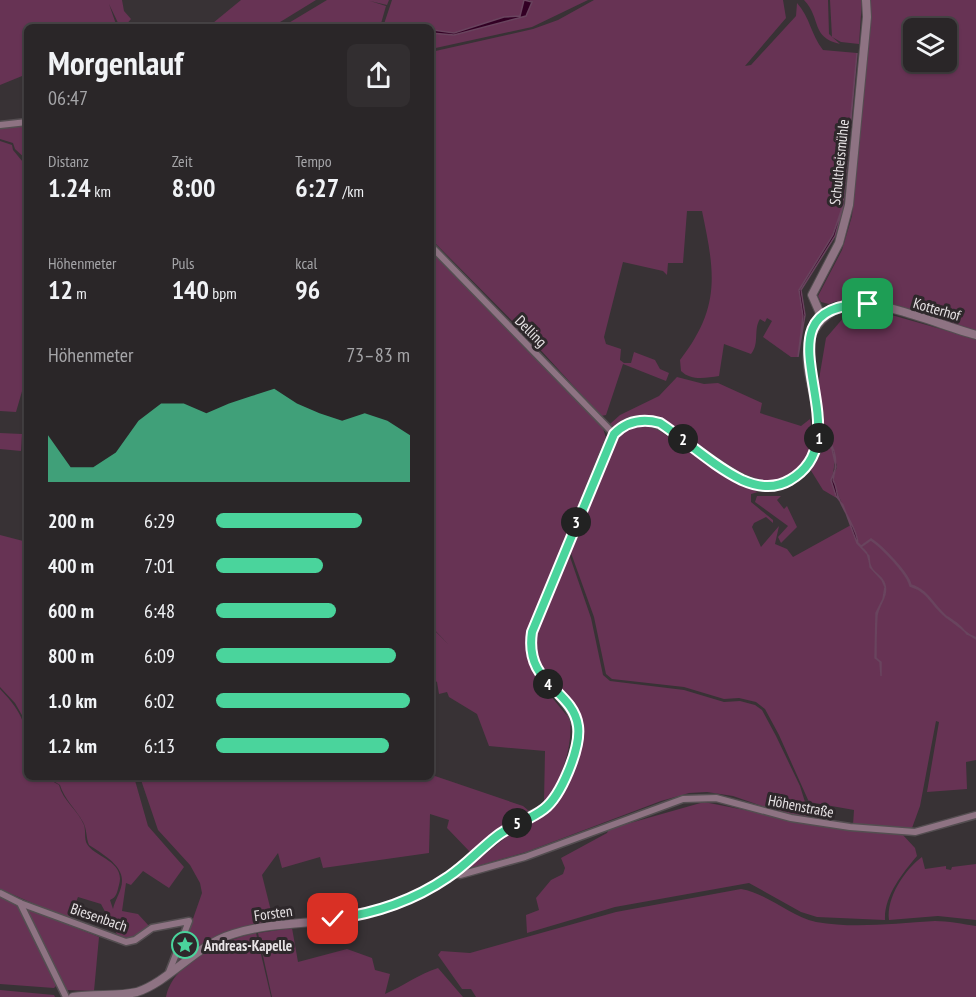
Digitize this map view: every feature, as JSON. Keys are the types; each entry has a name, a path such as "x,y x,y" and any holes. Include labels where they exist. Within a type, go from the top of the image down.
{"street":[{"name":"Schultheismühle","path":"822,318 813,295 839,243 849,205 867,17 866,0"},
{"path":"0,125 24,122"},
{"name":"Delling","path":"434,249 614,434"},
{"name":"Kotterhof","path":"822,318 840,308 868,304 976,335"},
{"path":"614,434 631,422 649,420 660,423 737,477 769,487 789,481 805,469 813,459 820,432 808,360 812,333 822,318"},
{"name":"Forsten","path":"169,972 210,944 234,933 370,913 436,885 508,828 548,805 558,793 578,733 576,718 537,669 531,649 532,632 614,434"},
{"name":"Höhenstraße","path":"624,820 683,799 716,798 791,818 850,827 915,832 976,815"},
{"name":"Forsten","path":"454,873 460,875 525,857 624,820"},
{"path":"0,893 20,903 66,997"},
{"name":"Biesenbach","path":"20,903 126,942 135,940 152,927 189,921 169,972"},
{"path":"73,997 135,993 169,972"}],"shaded area":[{"path":"0,0 122,0 124,11 131,19 127,24 119,24 109,4 116,24 24,24 24,75 0,85"},
{"path":"241,0 316,0 277,24 213,23"},
{"path":"327,0 389,0 387,5 370,1 386,6 381,24 287,24"},
{"path":"392,0 524,0 520,16 504,17 454,33 434,30 434,24 384,24"},
{"path":"524,0 532,2 526,16 454,35 434,33 434,30 454,33 504,17 520,16"},
{"path":"530,0 588,0 532,27 434,48 434,33 454,35 526,16"},
{"path":"594,0 783,0 786,18 745,66 751,65 796,16 797,3 823,50 857,53 842,208 833,235 799,290 803,316 798,357 791,357 763,337 772,321 767,318 765,322 760,319 758,323 754,350 751,354 724,344 719,376 694,378 681,371 680,360 703,323 711,289 712,271 702,211 687,211 683,263 668,263 667,275 663,271 623,262 604,337 606,344 621,349 620,360 624,363 631,363 634,352 655,360 660,369 669,373 666,381 623,364 606,415 601,416 536,345 434,242 434,51 533,29 558,20"},
{"path":"804,0 828,0 829,34 840,44 824,37"},
{"path":"830,0 862,0 859,44 841,42 832,37"},
{"path":"870,0 976,0 976,333 884,307 839,305 837,301 829,304 821,302 818,296 842,250 852,216"},
{"path":"857,53 843,208 835,236 801,290 805,315 798,357 803,316 799,290 833,235 842,208"},
{"path":"24,125 24,157 15,149 13,143 0,139 0,128"},
{"path":"0,141 12,145 13,150 24,163 24,384 16,412 0,411"},
{"path":"434,256 437,256 602,425 606,438 527,634 530,659 534,670 546,690 570,719 570,740 565,763 556,784 544,802 545,751 489,746 477,714 449,697 447,692 439,694 437,682 434,680 434,630 448,644 434,629"},
{"path":"864,311 881,312 976,339 976,760 966,762 967,789 927,792 939,722 936,721 920,806 912,828 853,825 854,810 809,802 779,735 765,709 756,702 739,698 724,699 684,687 612,679 606,674 594,617 571,553 570,557 591,618 603,675 610,681 684,690 724,702 740,701 755,705 762,710 776,736 800,786 810,818 776,811 733,796 707,792 689,793 661,801 526,852 467,869 511,833 514,827 549,806 579,746 580,732 573,709 536,662 533,639 607,451 610,452 618,439 629,430 642,426 656,428 736,484 758,492 751,494 751,502 773,520 773,523 766,517 754,523 752,527 761,547 779,526 775,544 787,549 793,557 851,525 832,480 837,467 833,448 824,436 824,416 818,385 826,338 845,316"},
{"path":"677,377 704,384 718,383 762,403 760,413 801,426 810,419 812,440 809,452 797,469 781,480 764,481 746,476 727,466 660,421 646,419 617,427 610,424 620,415 659,396"},
{"path":"0,433 22,434 21,451 0,449"},
{"path":"824,436 829,440 834,451 835,465 832,449"},
{"path":"824,438 833,452 834,469 831,480 840,500 823,490 810,469 822,450"},
{"path":"835,469 833,480 840,501 831,480"},
{"path":"757,496 781,496 777,500 784,509 787,506 797,527 781,543 778,537 788,526 755,502"},
{"path":"846,514 861,546 871,539 876,542 900,567 911,585 917,587 926,594 941,612 965,632 941,613 921,591 910,586 894,561 871,540 861,547 867,554 857,543"},
{"path":"0,535 24,541 24,719 15,703 0,687"},
{"path":"870,563 872,569 882,579 886,589 877,621 876,658 881,662 881,676 880,662 875,658 876,613 883,599 885,587 870,567"},
{"path":"0,689 17,710 24,726 24,780 50,780 59,785 64,796 84,825 80,817 64,795 60,785 52,780 135,780 148,826 184,867 169,888 143,871 131,885 126,883 122,911 138,914 149,926 134,938 119,938 101,904 78,897 69,919 0,889","holes":["84,825 89,845 110,860 119,870 121,875 122,884 113,909 110,900 118,890 120,877 118,870 87,844"]},
{"path":"434,776 523,806 529,811 511,820 471,853 447,828 449,820 430,814 429,853 323,868 320,857 282,868 278,853 262,875 271,911 291,907 290,918 287,921 254,925 228,932 203,944 175,963 181,947 187,946 190,939 187,936 202,893 200,883 190,865 158,830 141,780 434,780"},
{"path":"704,802 846,830 902,834 915,848 917,856 900,878 887,902 885,920 817,917 801,912 749,883 615,907 527,933 526,915 539,910 536,898 551,880 563,874 565,868 561,858 607,833 609,829"},
{"path":"922,857 925,869 946,866 946,869 951,870 952,867 976,864 976,920 938,916 889,920 890,903 898,885 909,869"},
{"path":"741,889 761,895 797,915 816,922 861,925 935,921 976,926 976,997 476,997 471,989 462,989 438,955 441,951 470,953 616,912"},
{"path":"0,895 18,907 58,984 54,988 0,984"},
{"path":"26,908 99,937 94,991 66,990"},
{"path":"292,928 298,962 347,949 372,958 375,970 390,974 385,994 438,968 463,997 272,997 258,933"},
{"path":"256,933 271,997 166,997 170,984 189,963 216,947"},
{"path":"0,990 54,995 55,997 0,997"}],"place":[{"name":"Andreas-Kapelle","path":"185,945"}],"route":[{"path":"333,919 361,915 385,908 436,885 454,873 497,836 514,824 542,810 554,800 576,746 578,726 567,704 551,689 537,669 531,649 532,632 614,434 631,422 649,420 660,423 743,480 769,487 789,481 805,469 813,459 818,446 819,418 808,368 808,347 812,333 827,313 856,304 868,304"}]}
